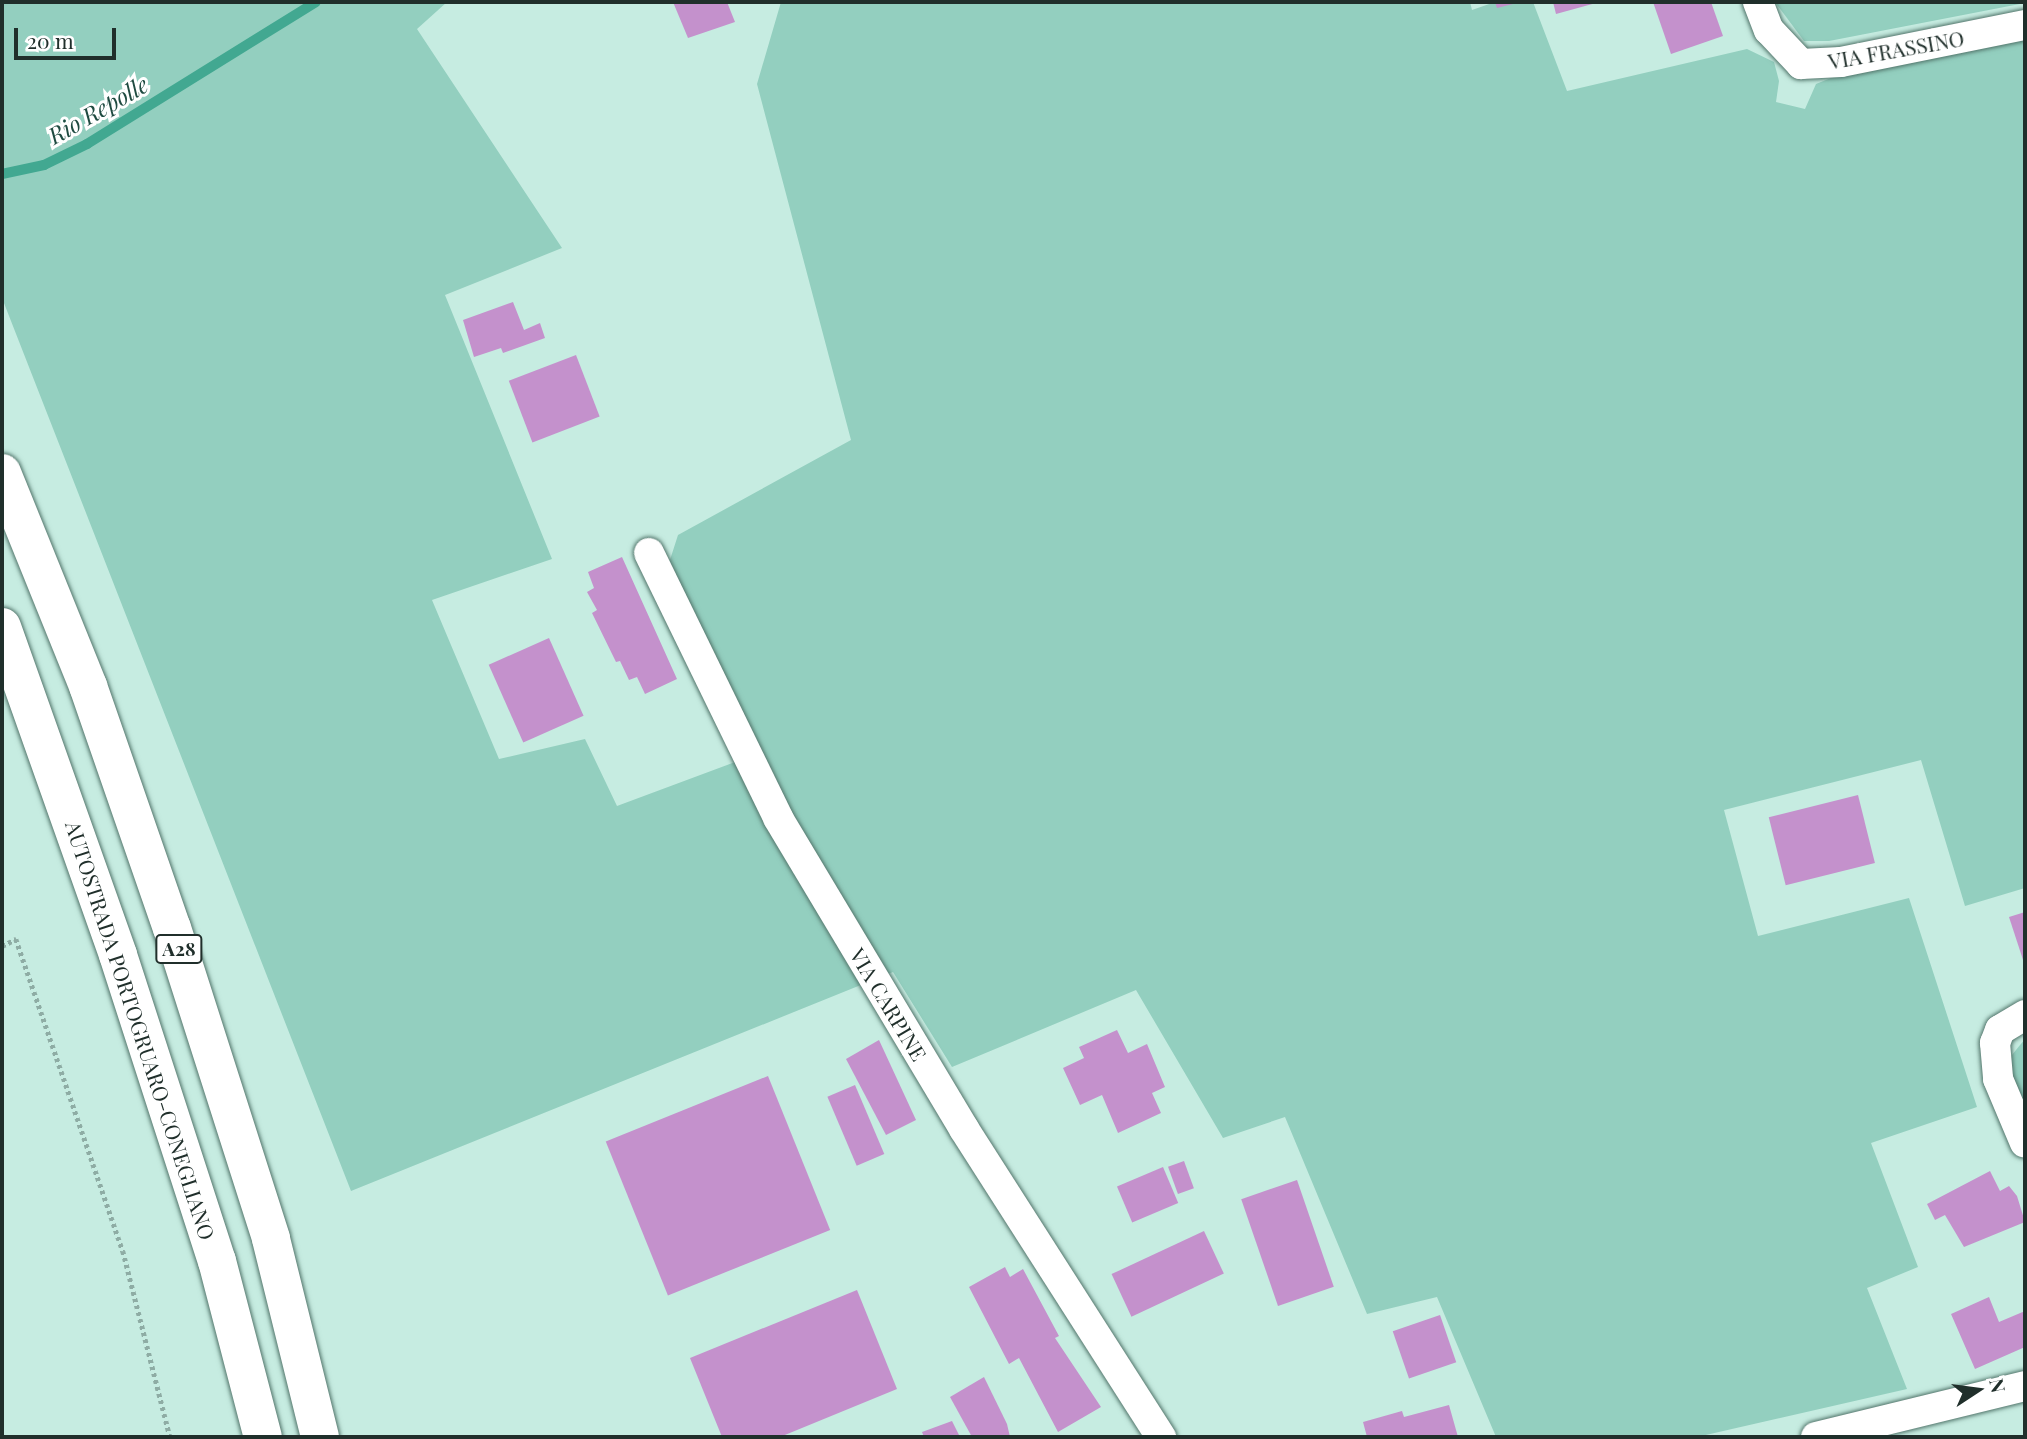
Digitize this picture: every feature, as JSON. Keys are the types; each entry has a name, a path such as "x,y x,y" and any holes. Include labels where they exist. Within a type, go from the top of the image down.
{"highway":[{"name":"A28","path":"2,473 88,686 172,928 271,1239 320,1437"},
{"name":"AUTOSTRADA PORTOGRUARO-CONEGLIANO","path":"2,627 114,942 209,1234 263,1437"}],"street":[{"name":"VIA FRASSINO","path":"1758,2 1769,30 1801,64 1840,62 2025,25"},
{"name":"VIA CARPINE","path":"649,553 778,818 964,1129 1161,1437"},
{"path":"2025,1016 2000,1030 1995,1043 1998,1079 2025,1143"},
{"path":"1816,1437 2025,1386"}],"path":[{"path":"2,946 16,939 118,1238 170,1437"}],"green space":[{"path":"2,2 447,2 417,29 562,248 445,295 552,559 432,600 499,759 585,739 617,806 762,752 669,563 678,535 851,440 757,84 781,2 1470,2 1472,10 1495,2 1533,2 1567,91 1747,49 1774,62 1779,81 1776,102 1805,109 1816,84 1841,74 2025,39 2025,888 1965,906 1921,760 1724,810 1758,936 1909,898 1977,1107 1871,1143 1918,1267 1867,1288 1907,1389 1697,1437 1496,1437 1437,1297 1367,1314 1285,1117 1223,1138 1136,990 952,1067 893,972 351,1191 2,298"},
{"path":"1775,2 2025,3 1829,41 1804,41"},
{"path":"2025,1039 2025,1111 2007,1061"}],"building":[{"path":"673,2 727,2 735,22 688,38"},
{"path":"1495,2 1517,2 1517,3 1497,8"},
{"path":"1553,2 1596,2 1596,3 1556,14"},
{"path":"1653,2 1711,2 1723,36 1671,54"},
{"path":"513,302 524,330 540,323 545,338 503,353 501,348 474,357 463,320"},
{"path":"576,355 600,417 532,442 509,381"},
{"path":"622,557 677,679 645,694 637,677 629,680 620,661 616,662 592,613 597,610 587,592 594,588 588,572"},
{"path":"549,638 584,716 523,742 489,665"},
{"path":"1858,795 1875,863 1786,885 1769,817"},
{"path":"2025,912 2025,966 2009,917"},
{"path":"1117,1030 1128,1053 1147,1044 1165,1087 1152,1093 1161,1113 1118,1133 1102,1095 1080,1105 1063,1068 1084,1058 1079,1047"},
{"path":"879,1040 916,1120 886,1135 846,1059"},
{"path":"768,1076 830,1230 668,1295 606,1142"},
{"path":"855,1085 884,1154 857,1166 827,1097"},
{"path":"1184,1161 1194,1188 1178,1194 1168,1167"},
{"path":"1163,1167 1178,1203 1132,1222 1117,1187"},
{"path":"1990,1171 2000,1191 2009,1186 2017,1196 2025,1222 1964,1247 1945,1215 1935,1220 1927,1204"},
{"path":"1297,1180 1334,1287 1278,1306 1241,1199"},
{"path":"1204,1231 1224,1274 1131,1317 1112,1274"},
{"path":"1005,1267 1010,1277 1023,1269 1059,1336 1055,1338 1101,1407 1058,1432 1019,1358 1009,1364 969,1287"},
{"path":"857,1290 897,1389 780,1437 722,1437 690,1358"},
{"path":"1989,1297 1999,1322 2025,1311 2025,1347 1975,1369 1951,1314"},
{"path":"1440,1315 1456,1362 1409,1379 1393,1331"},
{"path":"984,1377 1007,1424 1010,1437 972,1437 950,1397"},
{"path":"1449,1405 1458,1437 1367,1437 1363,1422 1402,1411 1404,1417"},
{"path":"952,1421 960,1437 924,1437 922,1432"}],"waterway":[{"name":"Rio Repolle","path":"2,174 44,165 87,144 316,2"}]}
